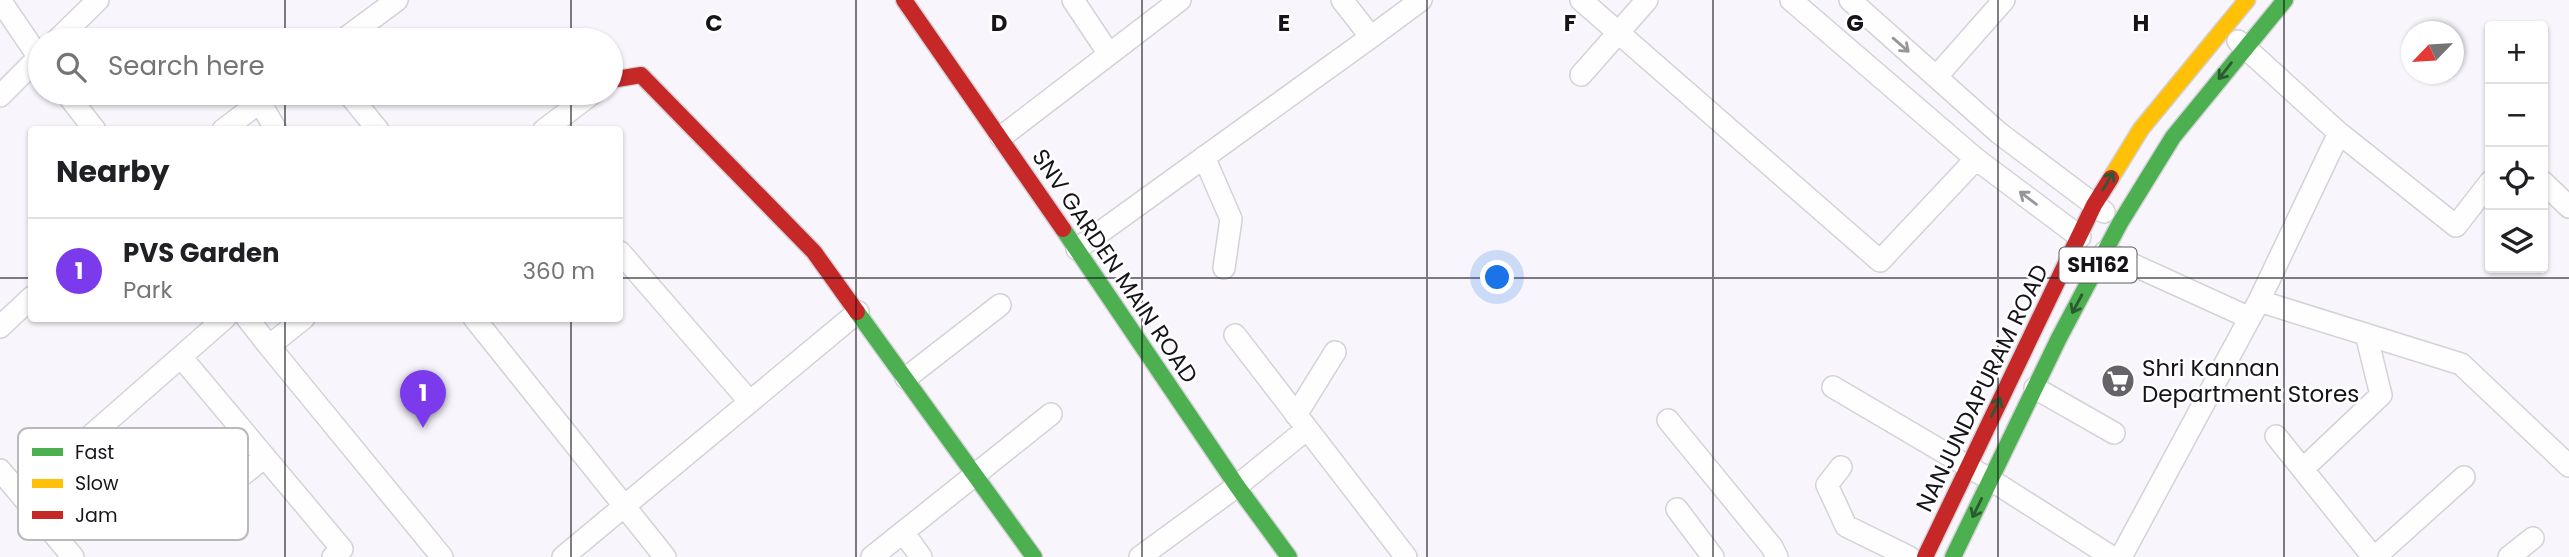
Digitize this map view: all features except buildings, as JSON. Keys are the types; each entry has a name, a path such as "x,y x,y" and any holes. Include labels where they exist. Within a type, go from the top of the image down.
{"street":[{"path":"0,0 28,41"},
{"path":"69,28 97,0"},
{"path":"359,28 397,0"},
{"name":"SNV GARDEN MAIN ROAD","path":"904,0 1001,137 1237,486 1289,557"},
{"path":"1073,0 1109,54"},
{"path":"1001,137 1180,0"},
{"path":"1342,0 1371,37"},
{"path":"1077,249 1421,0"},
{"path":"1581,0 1880,261 1976,159"},
{"path":"1581,75 1647,0"},
{"path":"1791,0 1976,159 2080,237"},
{"path":"1850,0 1999,133 2120,223"},
{"path":"1937,76 2004,0"},
{"name":"NANJUNDAPURAM ROAD","path":"1925,557 2094,205 2141,129 2247,0"},
{"name":"NANJUNDAPURAM ROAD","path":"1953,557 2035,388 2120,223 2173,137 2285,0"},
{"path":"2224,29 2339,132 2456,226 2485,188"},
{"path":"0,96 28,69"},
{"path":"623,78 641,75 814,253 1034,557"},
{"path":"75,105 92,126"},
{"path":"228,126 257,105"},
{"path":"268,105 275,126"},
{"path":"358,105 375,126"},
{"path":"549,126 577,105"},
{"path":"2121,557 2255,309 2339,132"},
{"path":"1204,157 1231,219 1224,268"},
{"path":"2548,185 2565,196"},
{"path":"2105,253 2255,309 2365,334 2461,364 2569,466"},
{"path":"623,254 750,402"},
{"path":"0,327 28,301"},
{"path":"906,379 1000,305"},
{"path":"563,557 858,312"},
{"path":"87,428 181,357 220,322"},
{"path":"250,322 442,557"},
{"path":"269,346 299,322"},
{"path":"477,322 665,557"},
{"path":"2302,469 2381,395 2365,334"},
{"path":"1234,335 1406,557"},
{"path":"1140,557 1237,486 1302,422 1335,352"},
{"path":"181,357 241,428"},
{"path":"1833,387 1991,480 2112,557"},
{"path":"2035,388 2114,433"},
{"path":"872,557 1051,414"},
{"path":"1668,420 1772,547 1777,557"},
{"path":"2276,436 2374,557 2464,477"},
{"path":"248,437 342,549 333,557"},
{"path":"248,470 265,457"},
{"path":"1841,467 1827,485 1846,526 1909,557"},
{"path":"1677,509 1713,557"},
{"path":"903,532 921,557"},
{"path":"2509,557 2533,538"},
{"path":"57,540 73,557"}],"traffic: fast":[{"path":"1953,557 2059,338 2120,223 2173,137 2285,0"},
{"path":"1063,229 1237,486 1289,557"},
{"path":"857,312 1034,557"}],"traffic: slow":[{"path":"2111,178 2141,129 2247,0"}],"traffic: jam":[{"path":"904,0 1063,229"},
{"path":"623,78 641,75 814,252 857,312"},
{"path":"1925,557 2094,205 2111,178"}],"place":[{"name":"Shri Kannan Department Stores","path":"2118,381"},
{"name":"PVS Garden","path":"423,428"}]}
